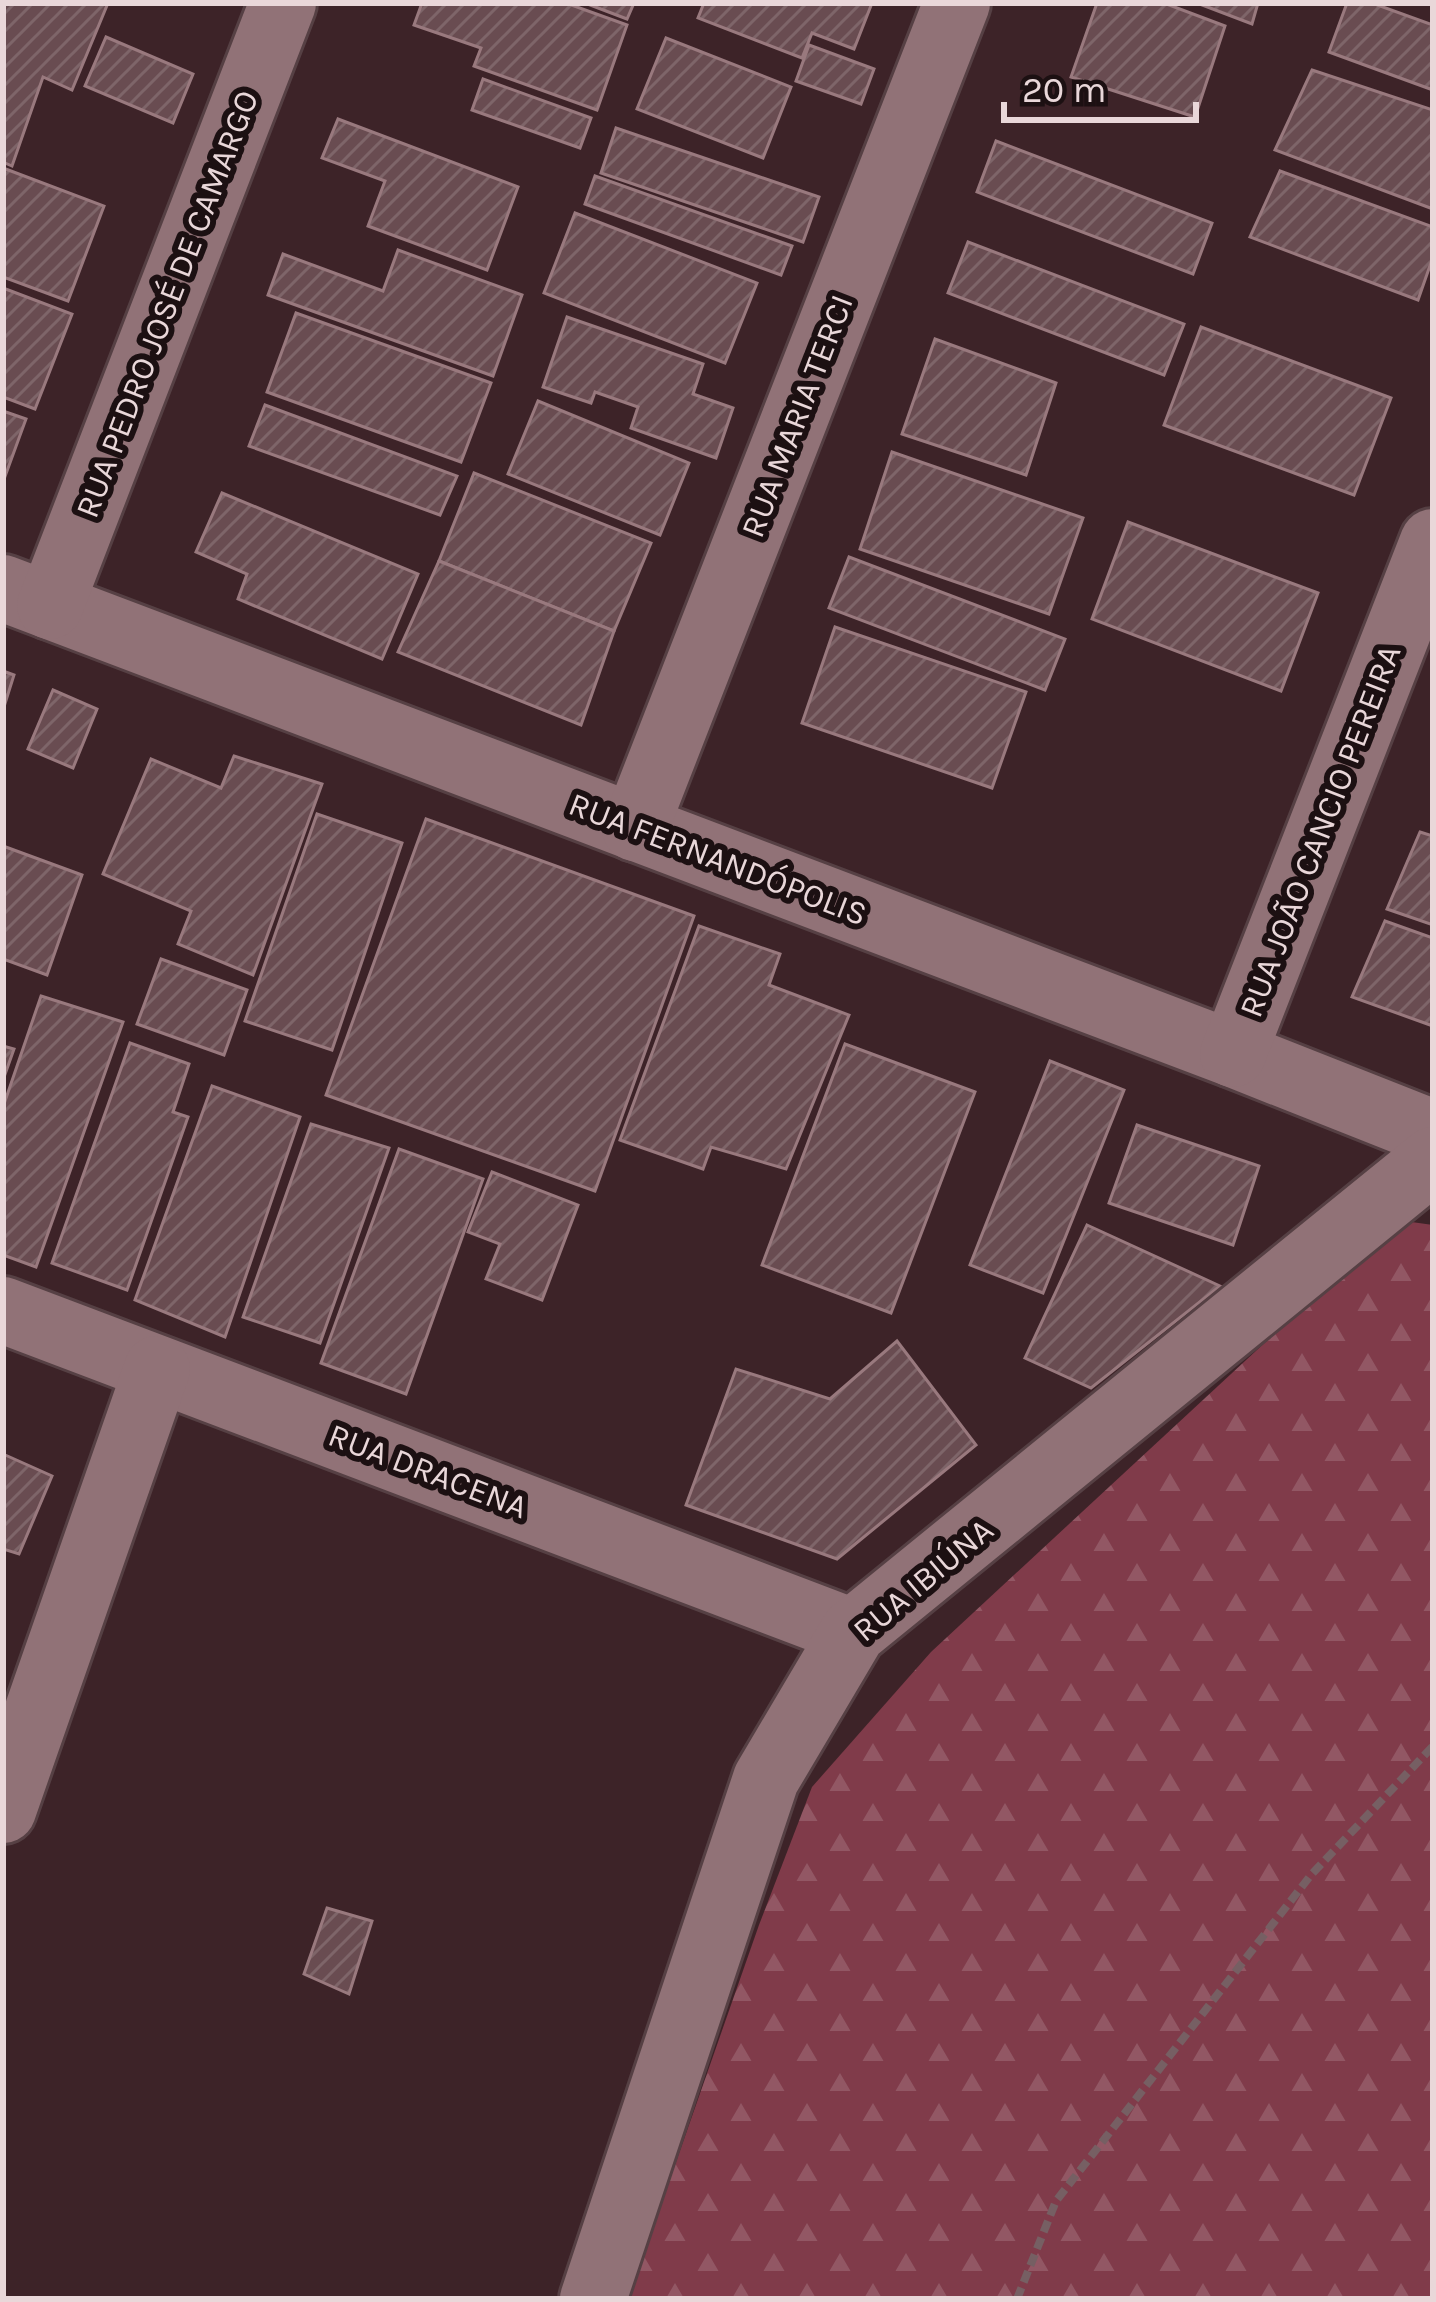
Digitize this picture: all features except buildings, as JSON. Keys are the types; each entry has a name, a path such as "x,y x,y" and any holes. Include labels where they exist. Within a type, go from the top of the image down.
{"street":[{"name":"RUA PEDRO JOSÉ DE CAMARGO","path":"27,597 283,3"},
{"name":"RUA MARIA TERCI","path":"635,828 957,3"},
{"name":"RUA JOÃO CANCIO PEREIRA","path":"1233,1054 1433,542"},
{"name":"RUA FERNANDÓPOLIS","path":"27,597 1433,1133"},
{"name":"RUA IBIÚNA","path":"593,2299 766,1779 853,1633 1433,1160"},
{"name":"RUA DRACENA","path":"3,1310 853,1633"},
{"path":"3,1810 157,1369"}],"path":[{"path":"1017,2299 1056,2201 1311,1875 1433,1746"}],"green space":[{"path":"1397,1220 1433,1225 1433,2299 628,2299 812,1787 931,1652"}]}
